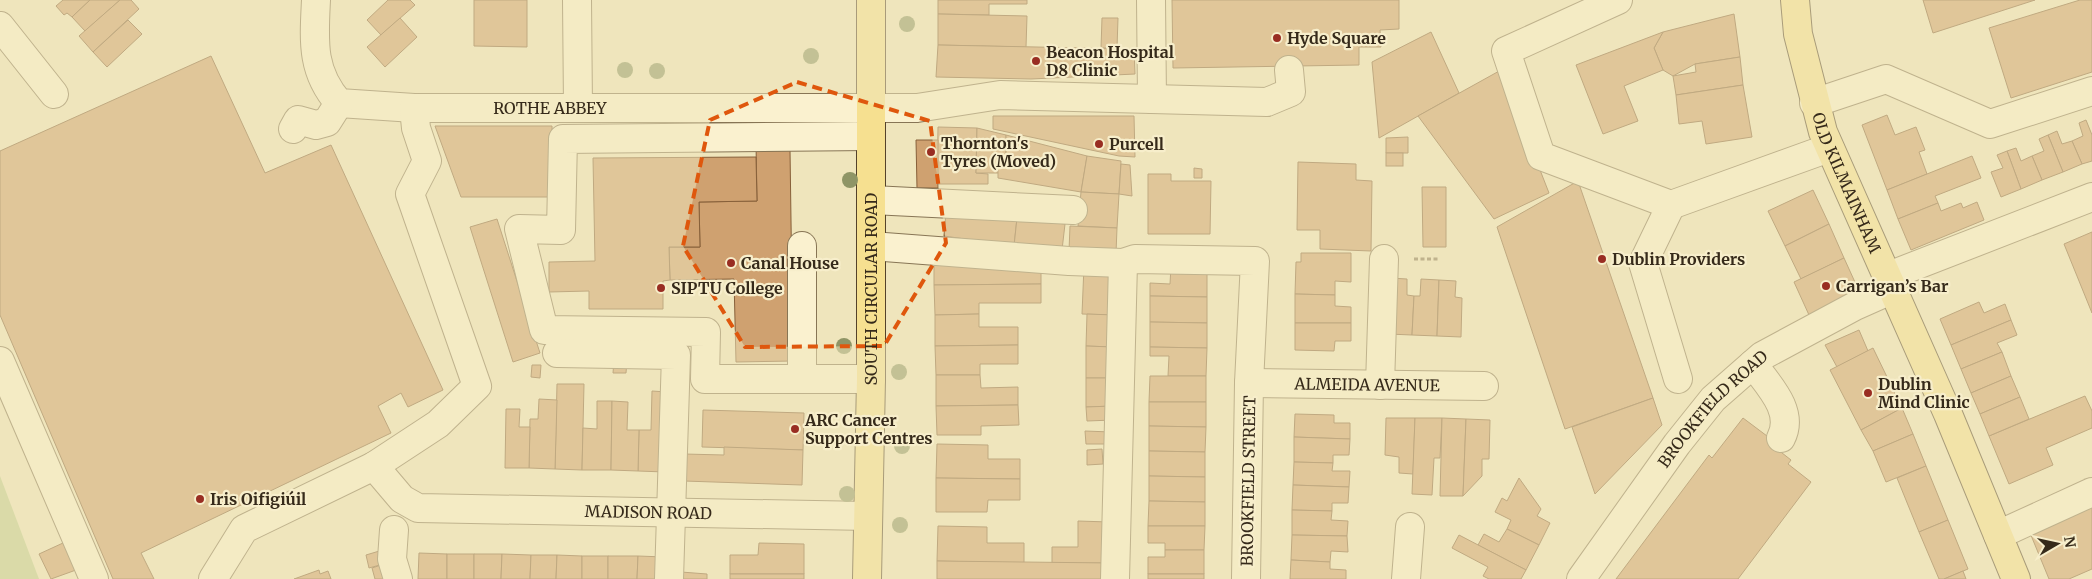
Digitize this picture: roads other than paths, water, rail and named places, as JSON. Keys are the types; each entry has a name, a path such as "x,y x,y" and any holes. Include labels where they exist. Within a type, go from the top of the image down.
{"main road":[{"name":"SOUTH CIRCULAR ROAD","path":"867,579 872,246 870,136 871,0"},
{"name":"OLD KILMAINHAM","path":"1795,0 1798,34 1814,103 1829,148 1948,414 2016,579"}],"street":[{"path":"292,129 298,120 316,125 327,122 339,104 326,88 317,68 314,27 316,0"},
{"path":"577,0 578,107"},
{"path":"1151,0 1152,99"},
{"path":"1618,0 1506,51 1541,156 1671,205 1829,148"},
{"path":"0,26 54,94"},
{"path":"870,108 917,108 1000,95 1267,102 1291,92 1289,70"},
{"path":"1814,103 1886,79 1990,124 2092,91"},
{"name":"ROTHE ABBEY","path":"339,104 414,108 870,108"},
{"path":"213,579 244,529 374,466 438,424 477,386 410,194 427,161 416,128 414,108"},
{"path":"870,136 563,139 561,230 518,229 544,330 706,332 706,379 871,379"},
{"name":"BROOKFIELD ROAD","path":"1581,579 1677,444 1713,399 1758,360 1855,306 1889,284 2092,198"},
{"path":"872,200 1073,210"},
{"path":"1671,205 1643,263 1678,379"},
{"path":"802,246 802,379"},
{"path":"872,246 1123,263 1115,579"},
{"name":"BROOKFIELD STREET","path":"1123,263 1135,258 1254,261 1246,579"},
{"path":"1380,385 1384,259"},
{"path":"557,353 676,355 669,512 669,579"},
{"path":"1758,360 1781,403 1785,419 1785,430 1781,438"},
{"path":"0,362 94,579"},
{"name":"ALMEIDA AVENUE","path":"1250,383 1484,386"},
{"name":"MADISON ROAD","path":"374,466 402,499 418,508 868,516"},
{"path":"1998,535 2092,492"},
{"path":"1406,579 1410,527"},
{"path":"394,530 392,559 398,579"}],"place":[{"name":"Hyde Square","path":"1277,38"},
{"name":"Beacon Hospital D8 Clinic","path":"1036,61"},
{"name":"Purcell","path":"1099,144"},
{"name":"Thornton's Tyres (Moved)","path":"931,152"},
{"name":"Dublin Providers","path":"1602,259"},
{"name":"Canal House","path":"731,263"},
{"name":"Carrigan’s Bar","path":"1826,286"},
{"name":"SIPTU College","path":"661,288"},
{"name":"Dublin Mind Clinic","path":"1868,393"},
{"name":"ARC Cancer Support Centres","path":"795,429"},
{"name":"Iris Oifigiúil","path":"200,499"}]}
